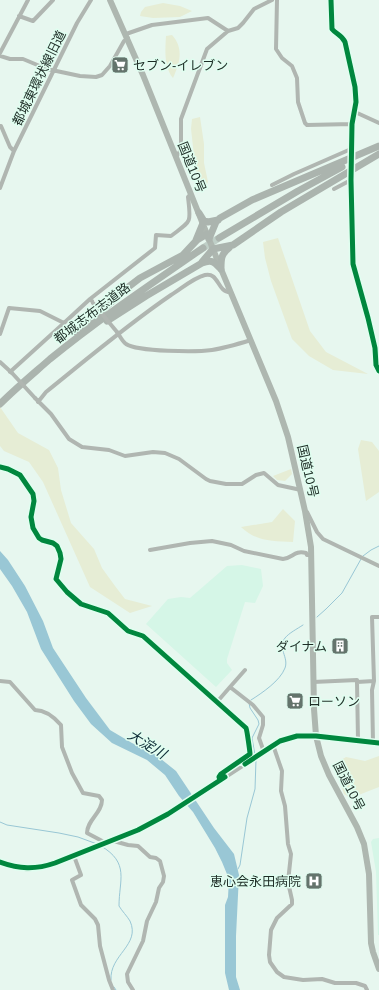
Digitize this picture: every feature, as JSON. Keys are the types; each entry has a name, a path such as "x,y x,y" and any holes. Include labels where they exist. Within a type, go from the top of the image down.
{"highway":[{"name":"国道10号","path":"110,0 127,36 282,417 301,490 312,555 313,682 316,736 321,756 329,775 357,827 364,844 369,874 371,943 379,970"},
{"path":"199,213 204,221 208,222 218,220 252,200 379,147"},
{"path":"219,238 298,191 379,147"},
{"path":"221,269 221,258 223,253 233,245 281,212 379,154"},
{"path":"30,376 65,342 127,288 140,278 183,255 197,240 208,237 218,220"},
{"path":"193,246 203,223"},
{"path":"202,263 213,249 233,245"},
{"name":"都城志布志道路","path":"0,404 30,376 96,323 203,248"},
{"path":"30,376 92,331 146,296 202,263 211,260 221,269"}],"street":[{"path":"0,53 28,0"},
{"path":"19,16 33,21 53,0"},
{"name":"都城東環状線旧道","path":"0,188 14,151 77,23 91,0"},
{"path":"176,157 181,150 181,119 207,49 228,31 238,28 244,23 254,9 272,0"},
{"path":"277,0 276,49 282,58 292,66 297,78 298,102 305,123 307,125 352,124"},
{"path":"331,0 332,29 334,32 342,36 346,45 355,87 356,102 352,124 351,149 353,264 368,318 375,348 376,365 379,371"},
{"path":"0,56 10,59 23,59 47,69 89,78 102,75 110,66 127,36 152,25 208,18 228,31"},
{"path":"355,112 379,123"},
{"path":"0,126 10,147 14,151"},
{"path":"272,185 351,149"},
{"path":"334,189 351,180"},
{"path":"11,372 64,323 155,248 156,235 171,236 189,222 188,197 191,193"},
{"path":"37,400 117,332 202,276 211,275 216,279 223,290 230,292"},
{"path":"92,301 125,343 131,346 152,350 200,351 227,347 251,340"},
{"path":"0,334 9,308 40,311 64,323"},
{"path":"0,362 51,414 69,439 82,447 109,450 125,456 153,452 166,453 179,459 210,481 235,485 242,484 256,475 264,473 278,485 301,490"},
{"path":"0,467 20,475 33,494 34,501 31,517 33,528 39,538 57,546 61,559 56,579 60,585 81,604 108,613 128,631 143,636 248,730 247,738 251,752 248,756 221,774 219,777 220,780"},
{"path":"305,511 311,518 317,532 323,539 379,566"},
{"path":"150,550 205,541 223,543 244,551 283,559 295,552 300,551 306,553 307,555 312,555"},
{"path":"373,742 372,690 374,681 372,617 379,617"},
{"path":"373,656 379,656"},
{"path":"217,702 244,670"},
{"path":"313,682 357,680 358,682 374,681"},
{"path":"0,681 10,682 35,710 41,710 48,714 57,720 61,725 62,747 72,773 83,793 98,796 102,800 100,807 89,823 87,833 104,843 138,846 150,857 156,858 160,861 164,876 163,882 159,888 156,902 147,921 143,941 127,974 128,982 133,990"},
{"path":"358,682 358,740"},
{"path":"230,687 253,705 263,717 263,725 259,738 264,752"},
{"path":"0,862 19,868 34,868 55,864 138,830 182,805 273,745 291,737 316,736 379,743"},
{"path":"273,745 282,771 281,791 286,806 288,844 291,854 288,882 292,904 277,918 271,930 269,955 270,962 277,972 284,977 303,980 322,978 335,983 356,983 365,986 367,990"},
{"path":"74,856 81,875 72,880 81,905 95,919 100,946 113,990"}],"shaded area":[{"path":"163,3 180,6 192,11 180,17 153,18 140,16 145,7"},
{"path":"172,35 178,45 180,56 173,78 168,69 165,53 166,36"},
{"path":"200,117 204,144 204,163 208,182 204,190 196,173 191,129 192,119"},
{"path":"278,238 310,331 326,352 368,374 333,370 309,356 292,339 271,281 265,258 263,242"},
{"path":"0,407 18,433 49,450 58,468 61,490 71,523 94,549 102,568 115,586 125,599 152,606 130,613 90,587 43,482 29,462 4,451 0,446"},
{"path":"361,440 372,442 379,451 379,492 366,501 358,449"},
{"path":"291,469 292,474 285,481 277,480 273,476"},
{"path":"283,509 295,521 293,542 265,540 253,536 241,527 272,522"},
{"path":"242,565 261,569 263,586 255,603 245,602 227,659 227,663 232,670 216,687 146,624 168,599 181,597 190,598 227,566"},
{"path":"379,756 379,787 351,798 344,794 334,764 346,757 365,761"},
{"path":"379,838 378,935 376,872 371,842 373,839"}],"water":[{"path":"0,551 8,560 25,586 43,621 53,648 86,698 110,730 156,755 176,771 214,828 234,854 239,875 236,936 236,977 240,990 229,990 225,973 225,905 228,897 229,879 215,848 193,812 179,796 165,775 147,760 112,743 91,724 74,701 41,649 27,612 0,569"}],"waterway":[{"path":"363,556 379,546"},
{"path":"317,617 342,593 361,559"},
{"path":"251,700 270,686 283,673 286,664 282,645 283,642 289,634 303,625"},
{"path":"249,703 250,708 259,724 252,738 255,755"},
{"path":"238,869 240,865 247,818 255,789 256,760"},
{"path":"0,822 7,825 78,837 97,844"},
{"path":"101,846 110,852 116,859 119,866 121,873 119,906 130,921 132,929 128,944 112,971 111,980"}],"tunnel":[{"path":"203,248 219,238"}],"cycle path":[{"path":"331,0 332,29 345,42 355,87 356,102 352,124 351,180 353,264 368,318 375,348 376,365 379,371"},
{"path":"0,467 20,475 33,494 34,501 31,517 33,528 39,538 57,546 61,559 56,579 67,592 81,604 108,613 128,631 143,636 246,728 250,754 221,774 219,777 220,780"},
{"path":"245,764 280,741 297,736 316,736 379,743"},
{"path":"0,862 27,868 41,867 55,863 138,830 168,814 225,777"}],"place":[{"name":"セブン-イレブン","path":"120,65"},
{"name":"ダイナム","path":"340,646"},
{"name":"ローソン","path":"295,701"},
{"name":"恵心会永田病院","path":"314,881"}],"water label":[{"name":"大淀川","path":"147,744"}]}
